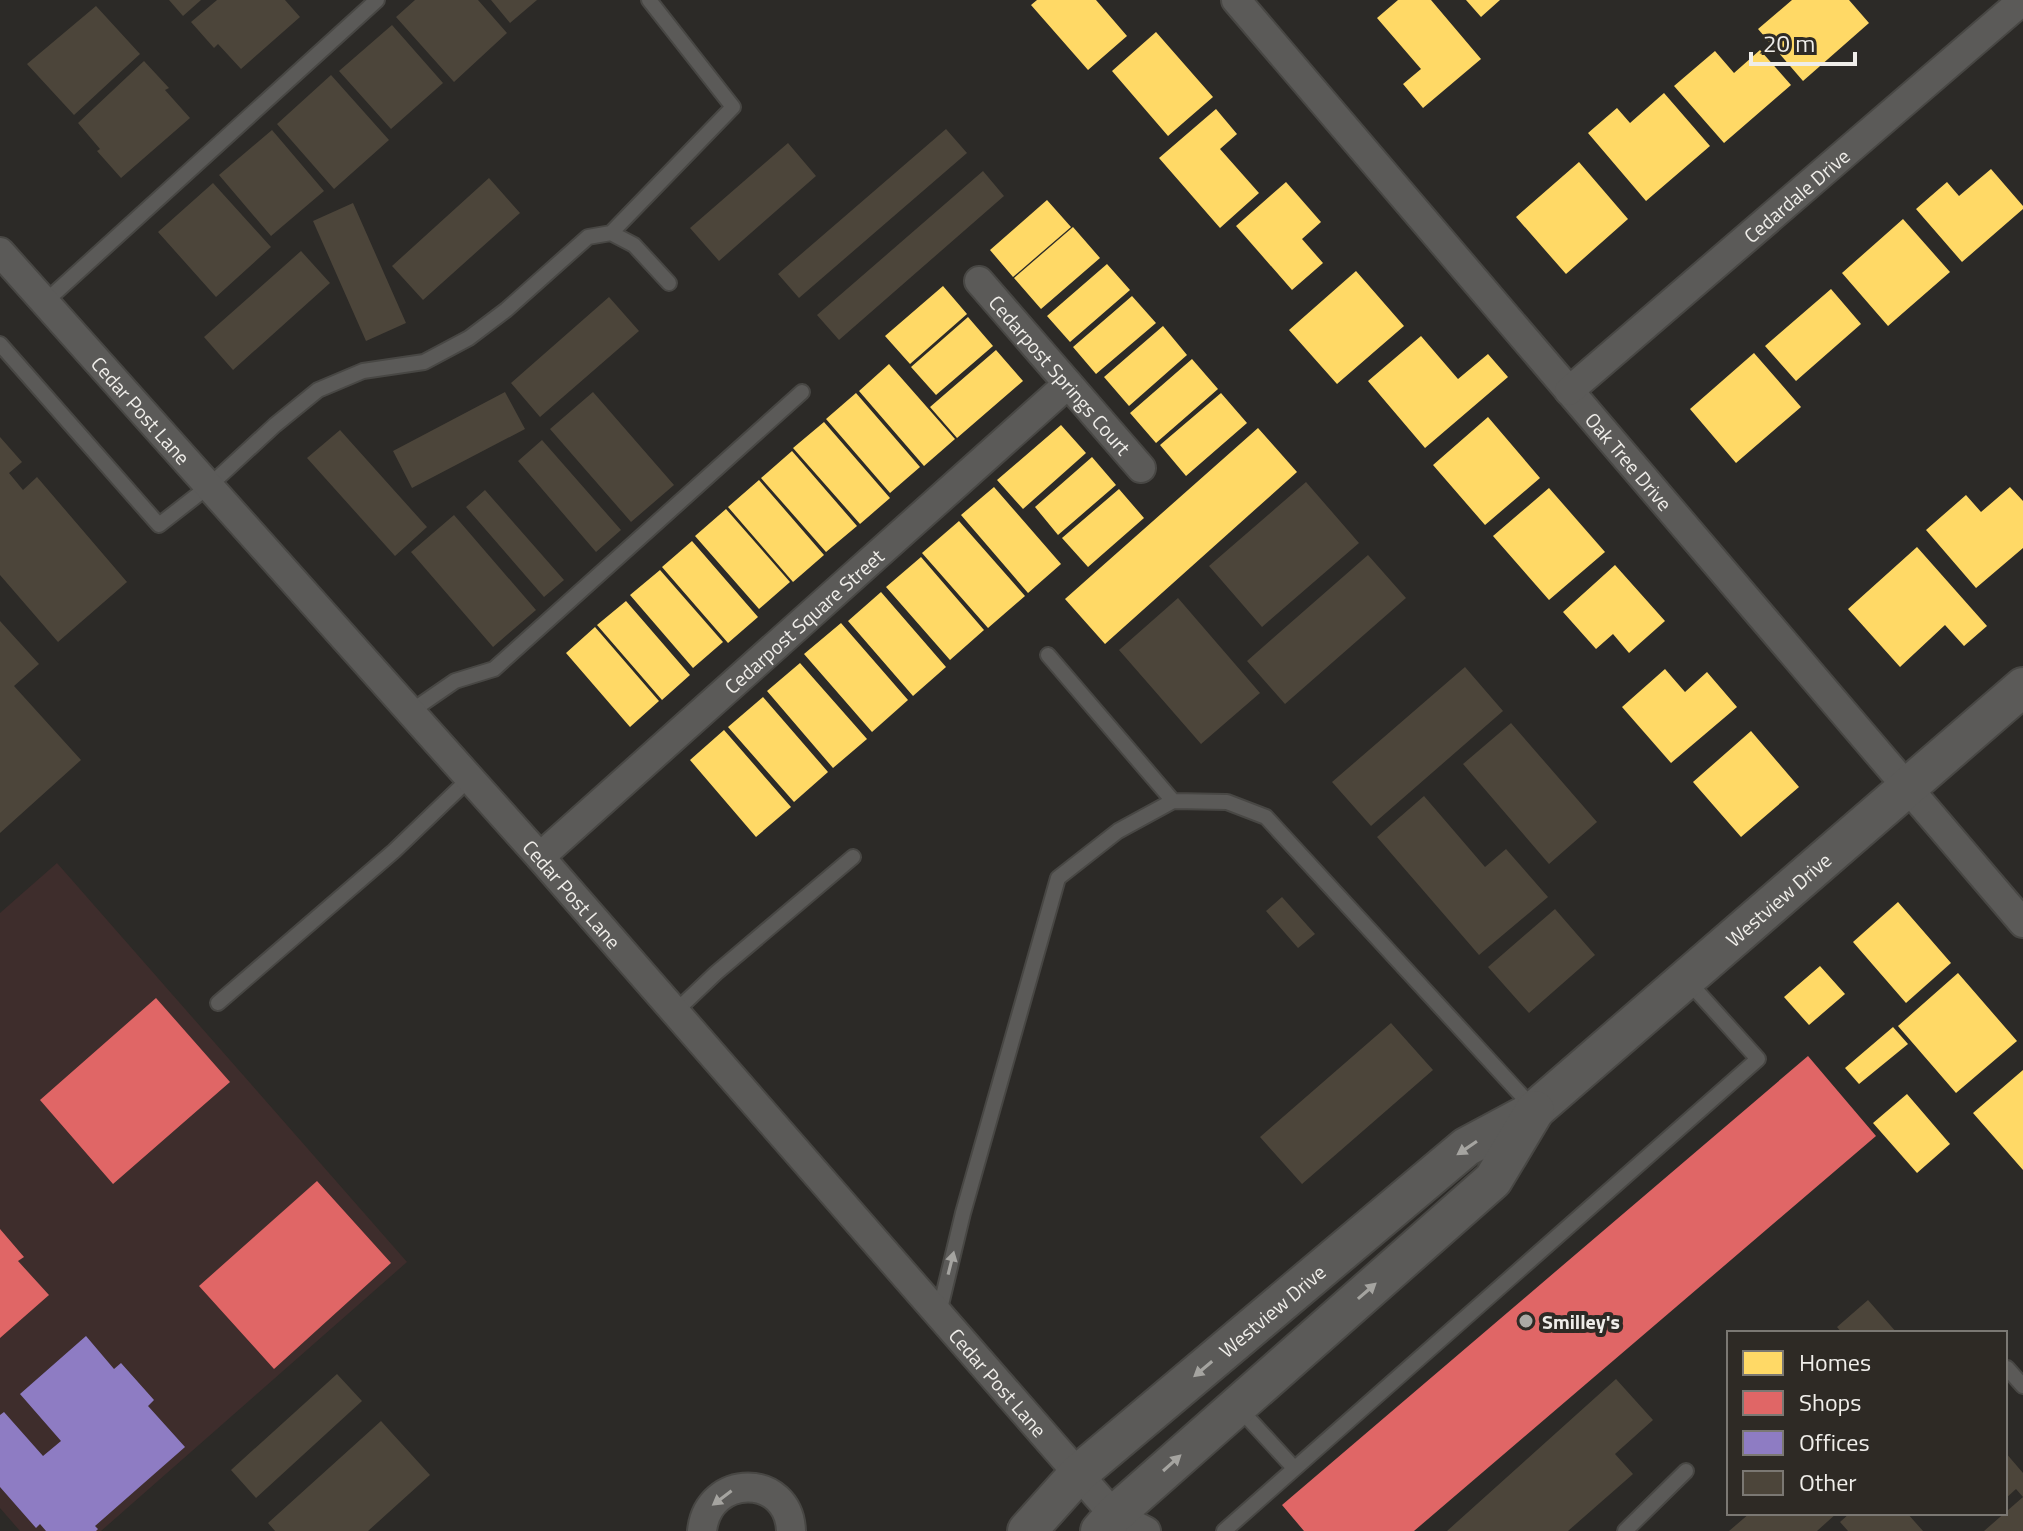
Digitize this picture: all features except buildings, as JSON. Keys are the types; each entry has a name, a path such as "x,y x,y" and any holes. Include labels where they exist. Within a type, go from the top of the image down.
{"main road":[{"name":"Westview Drive","path":"1027,1531 1078,1474 1466,1147 1535,1110 2023,687"},
{"name":"Westview Drive","path":"1120,1526 1237,1405 1493,1180 1535,1110"}],"street":[{"name":"Cedardale Drive","path":"1569,391 2023,0"},
{"name":"Oak Tree Drive","path":"1244,3 1569,391 2023,923"},
{"name":"Cedar Post Lane","path":"0,252 540,857 1120,1526"},
{"name":"Cedarpost Springs Court","path":"979,281 1141,468"},
{"name":"Cedarpost Square Street","path":"540,857 1068,384"},
{"path":"702,1531 706,1512 716,1500 729,1491 744,1487 774,1495 791,1521 791,1531"}],"lane":[{"path":"45,302 377,0"},
{"path":"0,344 159,525 209,486 318,390 363,371 424,362 469,338 506,310 588,237 611,233 733,107 649,0"},
{"path":"611,233 634,245 669,283"},
{"path":"410,712 455,681 494,669 802,392"},
{"path":"1048,655 1173,801"},
{"path":"218,1003 394,851 469,779"},
{"path":"939,1314 963,1213 1058,878 1118,831 1173,801 1227,802 1266,817 1535,1110"},
{"path":"675,1012 716,973 853,857"},
{"path":"1224,1531 1758,1059 1686,979"},
{"path":"2007,1368 2023,1386"},
{"path":"1237,1405 1294,1468"},
{"path":"1625,1531 1686,1471"}],"shaded area":[{"path":"57,863 407,1262 101,1531 20,1531 0,1508 0,913"}],"place":[{"name":"Smilley's","path":"1526,1321"}]}
